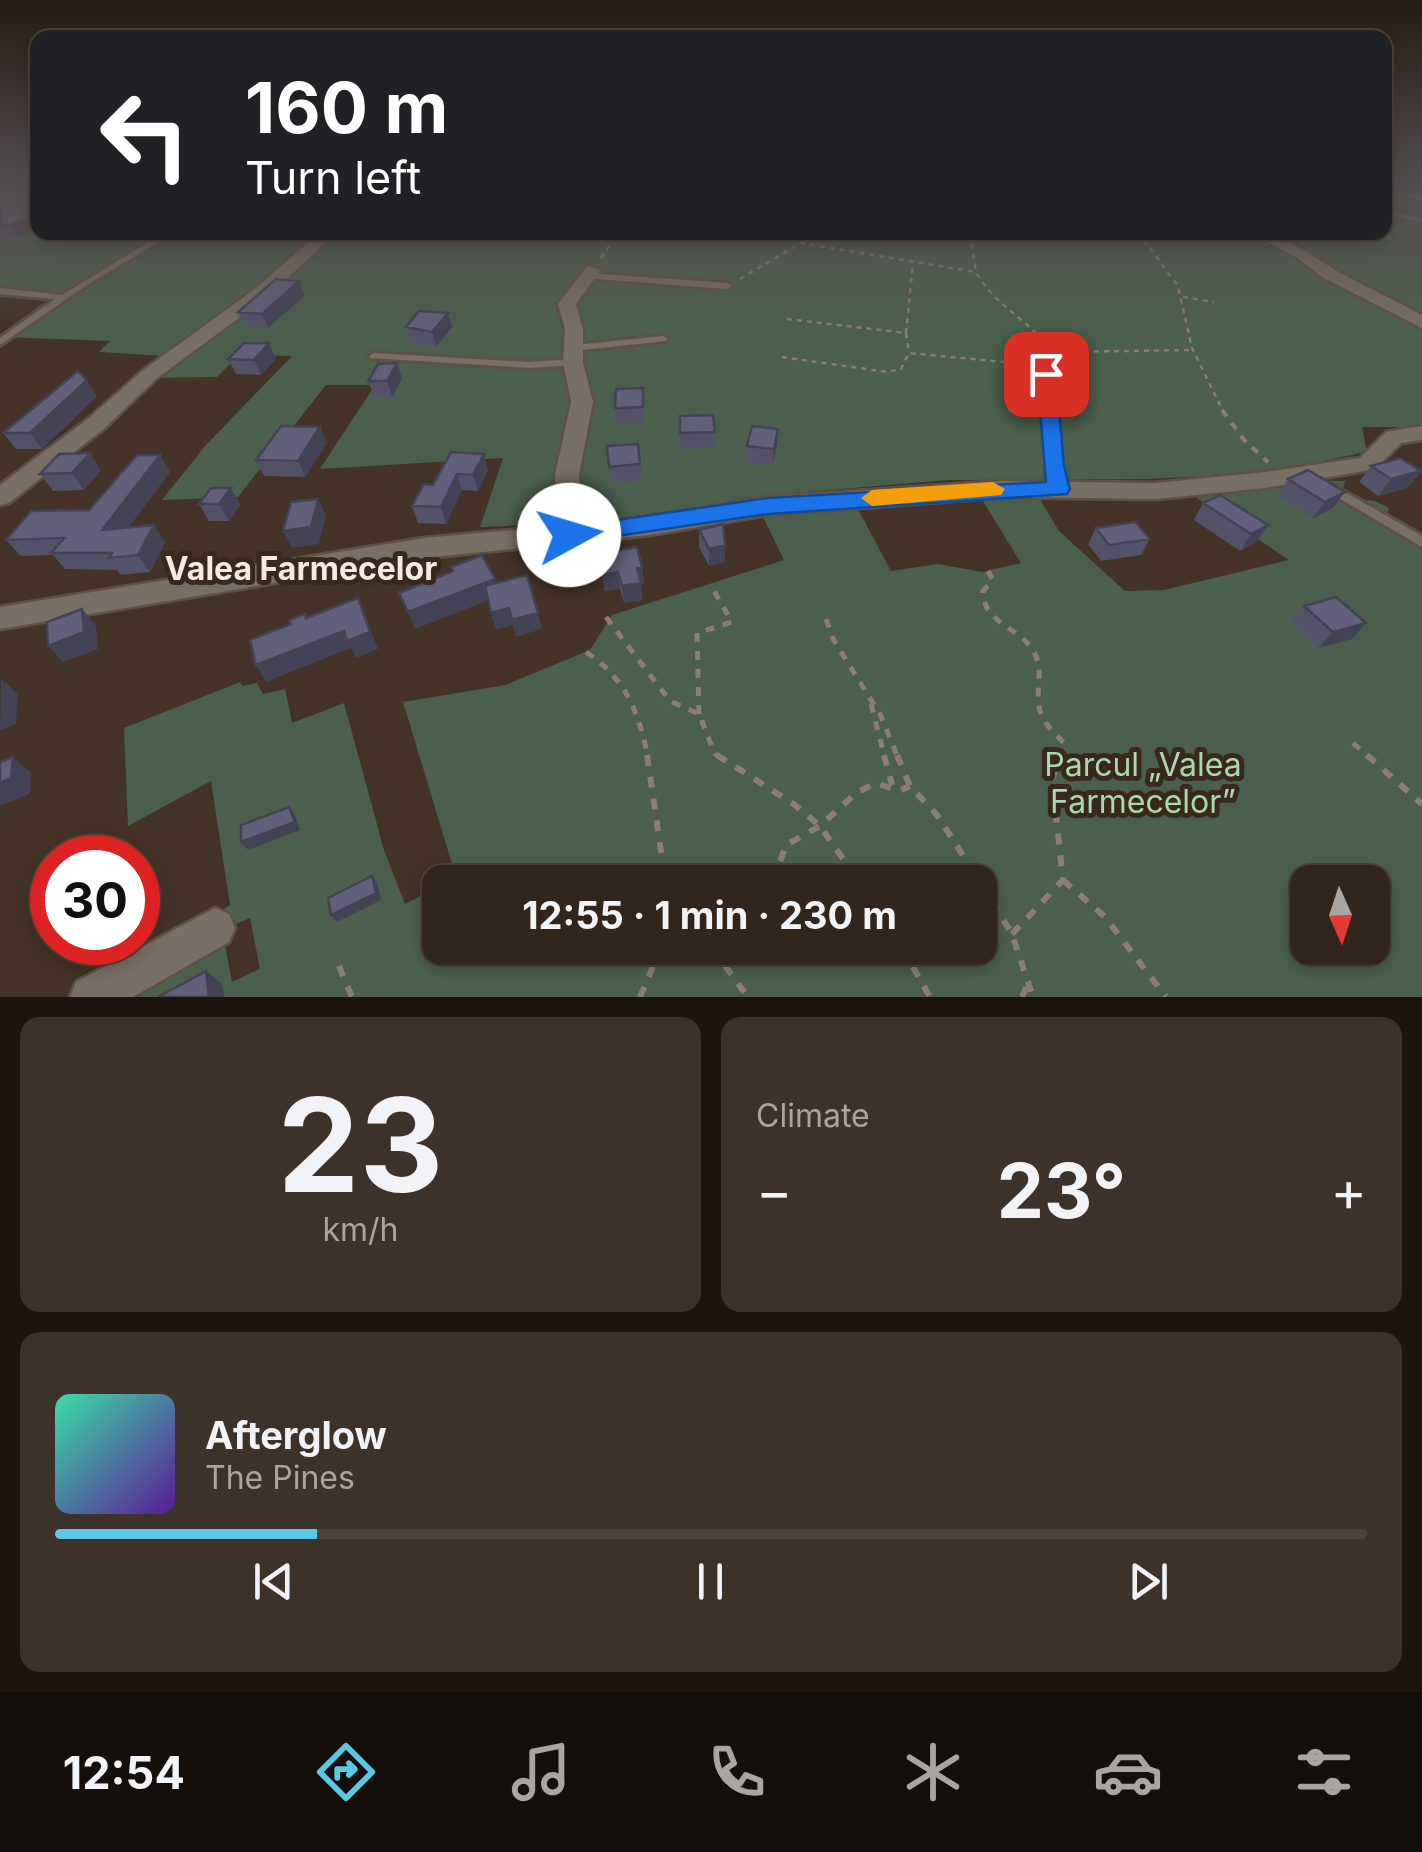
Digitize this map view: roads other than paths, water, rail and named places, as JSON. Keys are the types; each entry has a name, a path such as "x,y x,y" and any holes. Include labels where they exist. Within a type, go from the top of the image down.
{"street":[{"path":"2,490 97,423 148,375 261,293 321,240"},
{"path":"1271,240 1422,322"},
{"path":"569,535 568,464 582,402 574,329 567,304 589,273"},
{"path":"0,618 424,548 569,535 768,506 1004,489 1156,491 1299,475 1368,464 1378,458 1385,442 1422,433"},
{"path":"91,997 215,928"}],"lane":[{"path":"0,342 61,298 158,240"},
{"path":"589,273 727,286"},
{"path":"0,291 61,298"},
{"path":"374,356 529,364 663,339"},
{"path":"1049,366 1053,466 1059,489"},
{"path":"1299,475 1422,542"}],"district":[{"name":"Valea Farmecelor","path":"301,569"}],"park label":[{"name":"Parcul „Valea Farmecelor”","path":"1143,784"}]}
